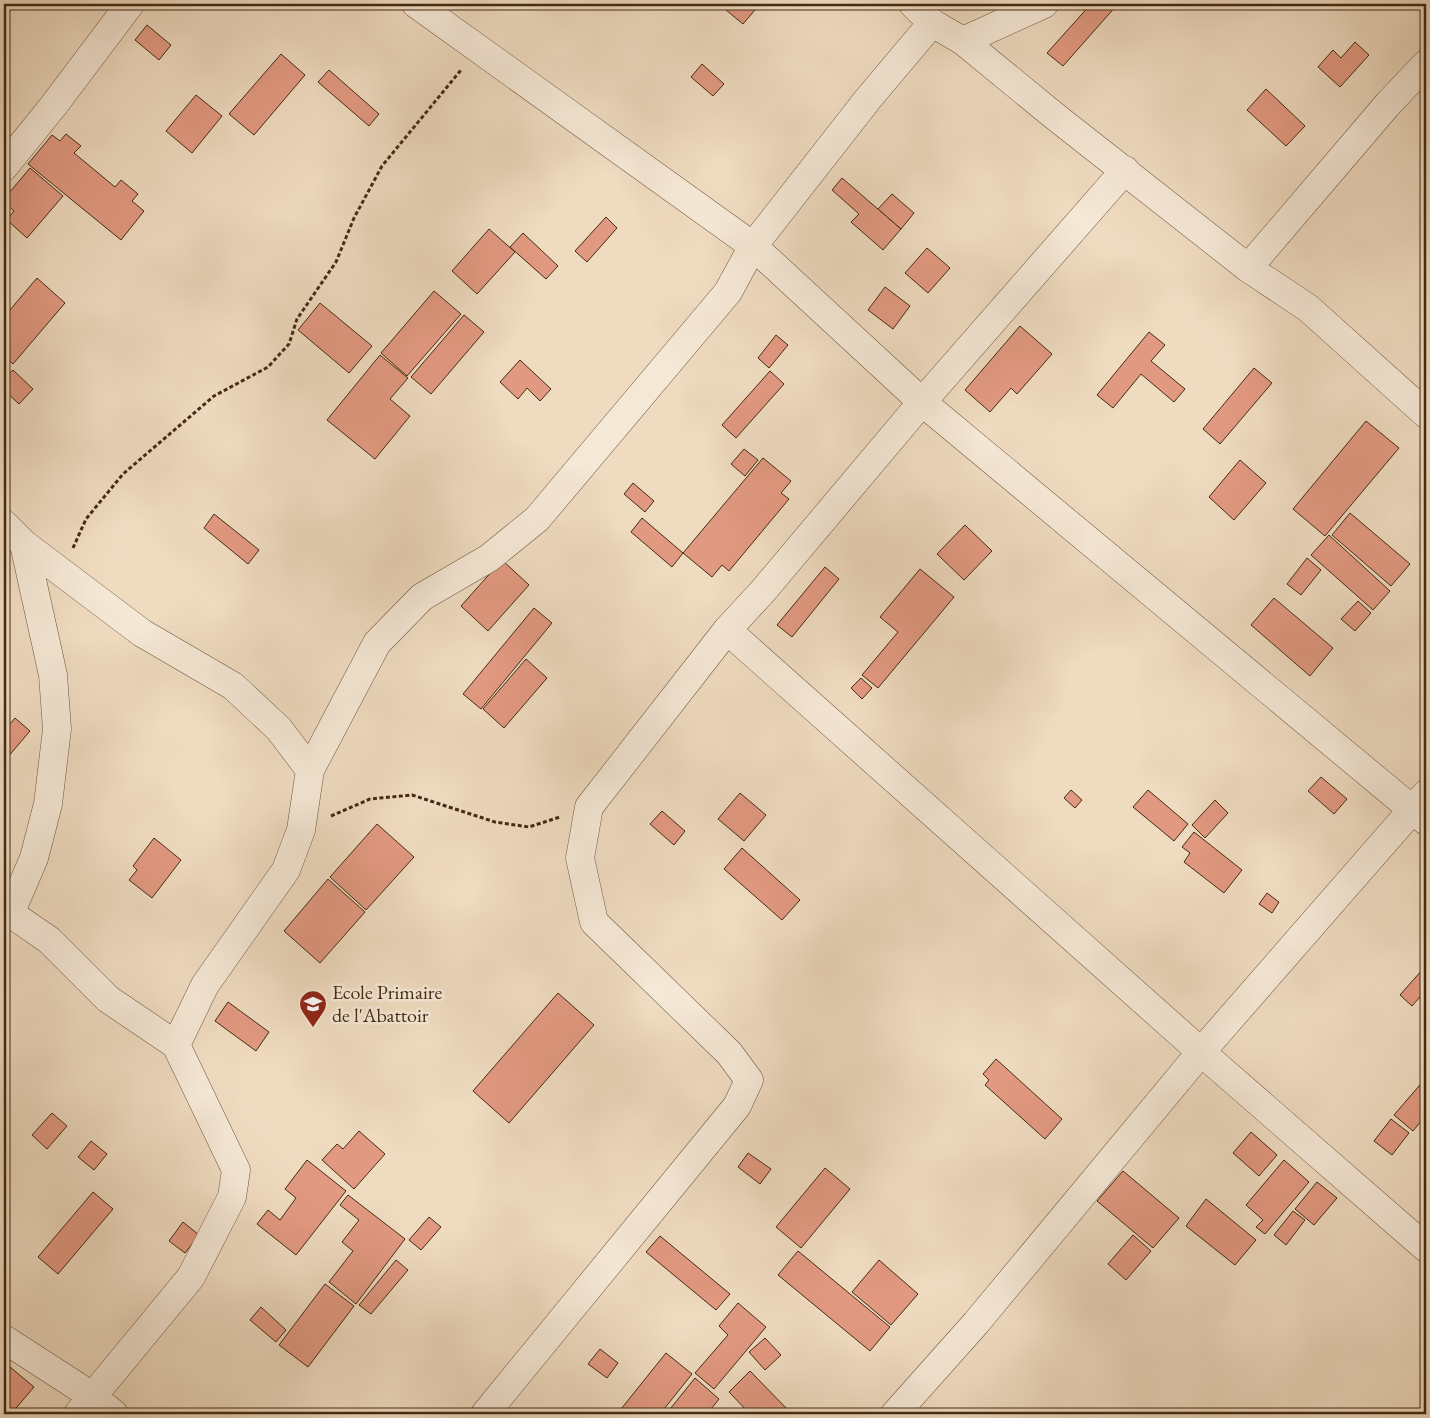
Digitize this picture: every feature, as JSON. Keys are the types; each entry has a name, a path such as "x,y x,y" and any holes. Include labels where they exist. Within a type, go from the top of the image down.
{"street":[{"path":"4,167 54,105 130,4"},
{"path":"416,4 753,246 922,402 1422,809 1201,1052 976,1324 895,1414"},
{"path":"913,4 932,23 962,41 1248,268 1308,308 1426,414"},
{"path":"962,41 1044,4"},
{"path":"176,1045 204,985 286,870 301,830 310,770 377,643 422,597 489,558 537,519 728,292 753,246 868,98 932,23"},
{"path":"1248,268 1388,104 1426,64"},
{"path":"486,1414 737,1106 749,1080 729,1053 594,922 580,858 589,807 727,630 763,591 922,402 1125,170"},
{"path":"4,524 24,544 142,633 233,686 279,729 310,770"},
{"path":"24,544 53,675 57,729 44,822 34,858 7,912 49,940 108,999 176,1045 236,1170 232,1197 191,1277 85,1405"},
{"path":"727,630 1201,1052 1426,1248"},
{"path":"4,1339 85,1405 114,1414"}],"path":[{"path":"63,572 86,519 123,474 214,396 268,367 289,344 297,319 336,262 354,218 382,166 479,48"},
{"path":"301,830 370,799 412,795 495,822 529,827 589,807"}],"building":[{"path":"732,4 760,4 743,24 726,10"},
{"path":"1091,4 1117,5 1063,66 1047,53"},
{"path":"147,25 171,45 159,60 135,40"},
{"path":"1355,42 1369,55 1340,87 1318,67 1333,50 1341,58"},
{"path":"281,54 305,75 254,135 229,114"},
{"path":"702,64 724,84 713,96 691,77"},
{"path":"329,70 379,114 369,126 318,82"},
{"path":"1266,89 1305,126 1286,146 1247,110"},
{"path":"196,95 222,116 192,153 166,131"},
{"path":"66,134 81,146 74,153 115,187 121,180 138,194 132,201 144,211 121,240 28,164 52,135 60,141"},
{"path":"30,168 63,196 27,238 7,220 14,211 4,202 4,199"},
{"path":"842,178 901,229 883,250 851,222 859,214 832,190"},
{"path":"892,194 914,213 901,229 878,209"},
{"path":"606,217 617,228 587,262 575,251"},
{"path":"489,229 515,252 477,294 452,271"},
{"path":"523,233 558,266 546,279 510,247"},
{"path":"927,248 950,268 928,293 905,273"},
{"path":"37,278 65,303 13,364 4,356 4,317"},
{"path":"885,287 910,306 893,329 868,310"},
{"path":"434,291 461,314 407,376 381,353"},
{"path":"320,303 372,346 349,373 298,330"},
{"path":"464,315 484,332 431,394 411,377"},
{"path":"1020,326 1052,354 1017,394 1011,388 990,412 965,390"},
{"path":"1149,332 1165,345 1151,361 1185,389 1174,402 1141,374 1113,408 1097,395"},
{"path":"776,335 788,345 769,368 758,358"},
{"path":"380,355 408,378 390,399 410,416 375,459 327,420"},
{"path":"520,360 551,389 540,401 527,388 518,399 500,382"},
{"path":"1254,368 1272,383 1220,444 1203,429"},
{"path":"13,370 33,389 19,404 4,390 4,379"},
{"path":"770,371 784,384 736,438 722,425"},
{"path":"1366,421 1399,448 1325,536 1293,509"},
{"path":"744,449 758,460 745,476 731,464"},
{"path":"763,458 791,481 781,493 789,499 729,571 722,565 712,577 683,553"},
{"path":"1240,460 1266,483 1234,520 1209,497"},
{"path":"633,483 654,501 645,512 624,494"},
{"path":"1350,513 1410,564 1391,586 1332,535"},
{"path":"214,514 259,550 248,564 204,528"},
{"path":"642,518 683,553 672,567 631,532"},
{"path":"965,525 992,551 964,580 937,554"},
{"path":"1329,535 1390,591 1373,610 1311,555"},
{"path":"1307,558 1321,570 1301,595 1287,584"},
{"path":"502,560 529,585 488,631 461,606"},
{"path":"825,567 839,579 792,637 777,625"},
{"path":"920,569 954,597 878,688 862,675 898,632 880,617"},
{"path":"1274,598 1333,648 1310,676 1251,625"},
{"path":"1358,601 1371,613 1355,631 1341,619"},
{"path":"534,608 552,623 481,709 463,694"},
{"path":"526,659 547,678 504,728 483,709"},
{"path":"861,678 872,688 862,699 851,688"},
{"path":"15,718 30,731 7,758 4,755 4,731"},
{"path":"1321,777 1347,799 1334,814 1308,791"},
{"path":"1071,790 1082,800 1075,808 1064,798"},
{"path":"1148,790 1188,824 1174,841 1133,807"},
{"path":"740,793 766,815 744,841 718,819"},
{"path":"1215,800 1228,813 1205,838 1192,825"},
{"path":"662,811 685,831 674,845 650,824"},
{"path":"377,824 414,857 366,910 330,877"},
{"path":"1194,832 1242,870 1224,893 1184,862 1190,853 1182,847"},
{"path":"154,838 181,860 152,898 129,880 137,870 133,866"},
{"path":"742,848 800,900 782,920 724,869"},
{"path":"328,879 365,912 320,963 284,931"},
{"path":"1267,893 1279,902 1272,913 1259,904"},
{"path":"1423,969 1426,972 1426,990 1412,1006 1400,995"},
{"path":"558,993 594,1025 509,1123 473,1091"},
{"path":"228,1002 269,1032 256,1051 215,1021"},
{"path":"996,1059 1062,1119 1045,1139 985,1085 989,1080 983,1074"},
{"path":"1425,1079 1426,1115 1413,1131 1394,1115"},
{"path":"52,1113 67,1126 47,1149 32,1135"},
{"path":"1391,1119 1409,1133 1392,1155 1374,1141"},
{"path":"359,1131 385,1154 354,1189 322,1160 337,1144 343,1149"},
{"path":"1251,1132 1277,1155 1259,1176 1233,1153"},
{"path":"91,1141 107,1154 94,1170 78,1157"},
{"path":"748,1153 771,1169 760,1184 738,1167"},
{"path":"307,1160 346,1191 296,1255 257,1224 268,1210 280,1220 296,1198 285,1189"},
{"path":"1284,1160 1309,1182 1265,1234 1256,1227 1263,1220 1246,1205"},
{"path":"825,1168 850,1189 801,1248 776,1227"},
{"path":"1123,1171 1179,1218 1153,1248 1097,1201"},
{"path":"1317,1182 1337,1198 1314,1225 1295,1209"},
{"path":"93,1192 113,1209 58,1274 38,1257"},
{"path":"348,1195 405,1239 356,1304 329,1282 353,1251 342,1242 359,1220 340,1205"},
{"path":"1206,1199 1256,1240 1235,1265 1186,1226"},
{"path":"1293,1211 1305,1220 1286,1245 1274,1235"},
{"path":"429,1217 441,1227 421,1250 409,1240"},
{"path":"183,1222 199,1235 185,1253 169,1241"},
{"path":"1133,1235 1151,1251 1126,1280 1108,1264"},
{"path":"660,1236 730,1294 716,1310 646,1252"},
{"path":"798,1251 890,1327 870,1351 778,1275"},
{"path":"396,1260 408,1270 371,1314 359,1305"},
{"path":"879,1260 918,1294 891,1325 852,1292"},
{"path":"325,1284 354,1306 308,1367 279,1345"},
{"path":"738,1303 766,1327 714,1389 695,1373 728,1335 719,1326"},
{"path":"261,1307 286,1330 276,1342 250,1320"},
{"path":"765,1338 781,1355 765,1370 749,1352"},
{"path":"600,1349 618,1363 607,1378 588,1364"},
{"path":"666,1353 692,1374 660,1414 617,1414"},
{"path":"4,1362 34,1387 11,1414 4,1414"},
{"path":"750,1371 788,1410 784,1414 750,1414 729,1392"},
{"path":"695,1378 719,1399 707,1414 666,1414"}],"place":[{"name":"Ecole Primaire de l'Abattoir","path":"313,1028"}]}
